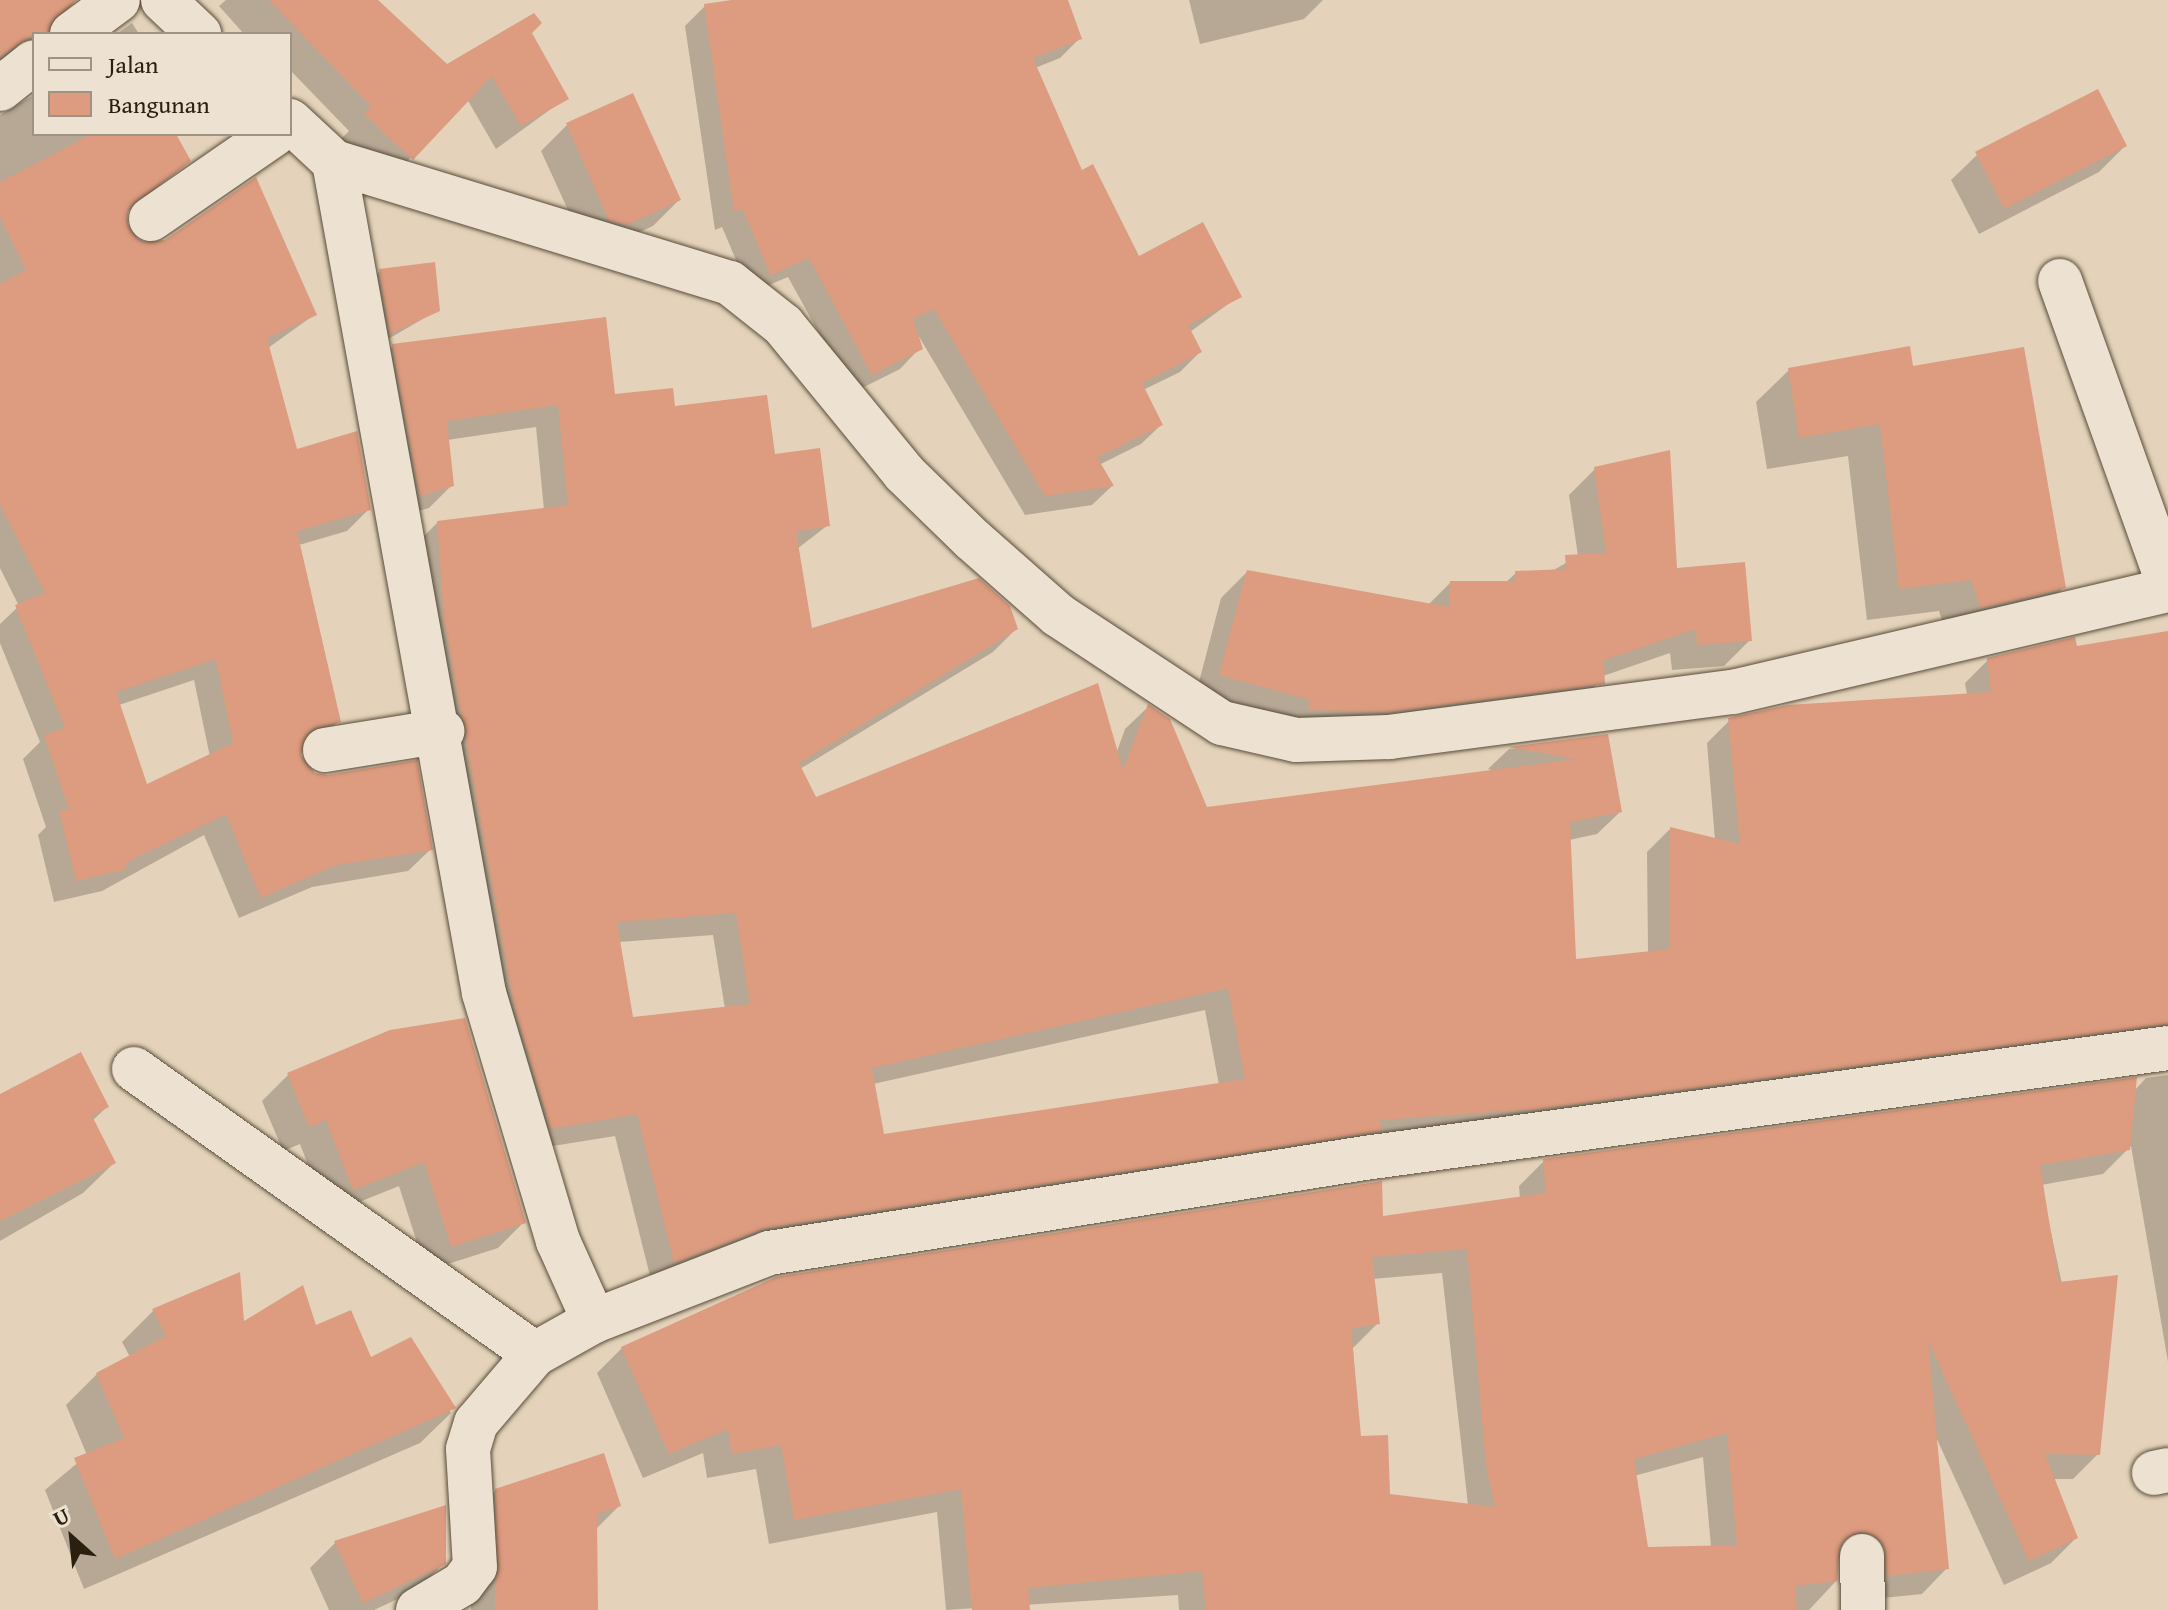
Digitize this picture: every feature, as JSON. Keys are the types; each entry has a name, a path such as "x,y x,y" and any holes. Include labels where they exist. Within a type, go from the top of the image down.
{"street":[{"path":"75,32 118,0"},
{"path":"163,0 197,32"},
{"path":"0,89 32,64"},
{"path":"292,130 334,162 730,283 783,325 904,473 973,540 1058,615 1222,723 1296,740 1389,737 1733,692 2168,590"},
{"path":"151,219 270,136"},
{"path":"334,162 442,731 484,993 507,1086 558,1241 594,1321"},
{"path":"2060,281 2168,582"},
{"path":"325,750 442,731"},
{"path":"418,1610 462,1584 475,1567 471,1436 535,1354 594,1321 769,1253 1365,1158 2168,1048"},
{"path":"134,1069 535,1354"},
{"path":"1862,1556 1863,1610"}],"building":[{"path":"0,0 76,0 49,32 32,32 32,35 0,57"},
{"path":"269,0 378,0 447,64 534,13 542,23 532,33 569,99 521,126 492,76 413,160 364,114 371,106"},
{"path":"732,0 1068,0 1082,39 1033,58 1082,170 1093,164 1139,256 1203,222 1242,297 1188,325 1202,352 1142,383 1163,425 1097,457 1114,486 1045,496 934,309 913,319 923,349 872,375 809,258 771,275 742,208 734,212 704,4"},
{"path":"2098,89 2127,146 2004,209 1975,152"},
{"path":"633,93 681,200 626,225 609,220 566,123"},
{"path":"88,136 177,136 191,161 129,208 126,222 141,242 165,240 256,177 317,315 267,338 297,449 357,431 371,510 297,531 341,722 310,730 301,755 315,773 328,775 417,760 433,850 336,865 261,898 226,814 125,863 127,869 76,881 59,811 69,809 44,735 65,728 15,605 45,593 0,504 0,284 26,270 0,217 0,182","holes":["216,659 233,743 147,784 116,692"]},
{"path":"435,262 440,311 390,334 379,269"},
{"path":"606,317 615,394 673,388 675,406 767,395 775,454 820,448 830,526 796,531 812,628 979,578 1010,606 1018,629 799,763 816,797 1098,683 1123,770 1148,704 1170,719 1207,807 1577,759 1508,747 1608,734 1622,812 1570,822 1576,959 1670,949 1670,827 1740,844 1728,718 1788,705 1991,692 1987,658 2075,637 2077,646 2168,631 2168,1024 1538,1109 1380,1120 1381,1131 765,1228 674,1263 637,1114 551,1129 514,1005 444,619 437,521 568,505 558,405 447,421 454,486 420,496 392,344","holes":["736,913 750,1004 633,1017 617,922","1228,988 1245,1079 884,1134 872,1068"]},
{"path":"1910,346 1913,366 2024,347 2066,588 1981,608 1971,580 1899,589 1880,424 1799,438 1788,368"},
{"path":"1670,450 1677,568 1745,562 1752,641 1697,645 1696,629 1604,660 1605,684 1387,712 1308,710 1310,700 1219,675 1247,570 1449,607 1450,581 1515,581 1515,571 1566,569 1565,555 1606,553 1594,467"},
{"path":"465,1018 526,1223 451,1247 424,1162 353,1190 326,1120 309,1127 287,1073 390,1030"},
{"path":"81,1052 109,1107 92,1116 116,1163 0,1221 0,1094"},
{"path":"2137,1077 2130,1150 2040,1165 2059,1282 2118,1275 2100,1455 2045,1454 2078,1538 2029,1561 1928,1341 1949,1569 1887,1576 1884,1544 1861,1531 1840,1545 1837,1581 1795,1586 1797,1610 1206,1610 1202,1571 1028,1588 1030,1610 972,1610 961,1489 794,1520 781,1445 732,1454 728,1429 669,1454 621,1347 776,1277 1382,1181 1383,1216 1546,1193 1543,1159","holes":["1467,1249 1486,1465 1495,1507 1390,1494 1388,1435 1361,1436 1351,1328 1380,1324 1372,1257","1727,1433 1737,1545 1648,1547 1634,1459"]},
{"path":"240,1272 244,1321 303,1285 316,1325 351,1310 371,1357 411,1337 456,1408 115,1559 74,1458 124,1438 96,1373 166,1336 152,1309"},
{"path":"604,1453 621,1506 597,1514 598,1610 495,1610 495,1489"},
{"path":"446,1505 446,1564 363,1603 334,1541"}]}
